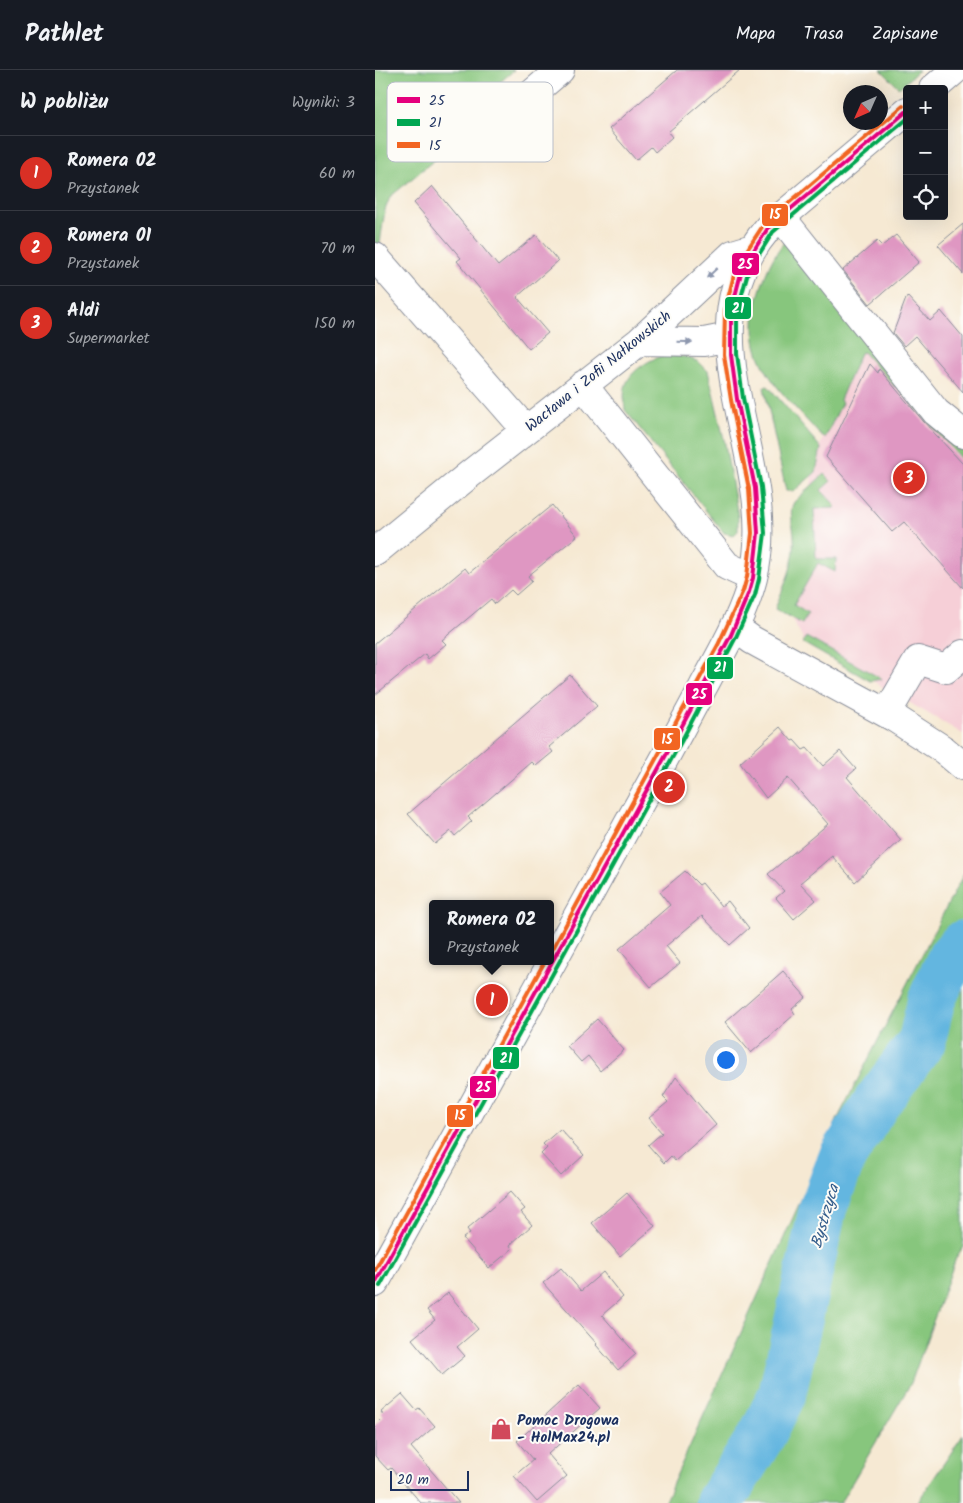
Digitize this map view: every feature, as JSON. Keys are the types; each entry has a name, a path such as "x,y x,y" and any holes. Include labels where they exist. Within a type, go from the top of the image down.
{"street":[{"path":"546,82 560,70"},
{"path":"938,85 955,70"},
{"path":"554,958 734,628 753,578 758,548 757,503 734,388 729,337 733,299 745,264 753,248 768,228 903,114"},
{"path":"781,217 936,412 963,434"},
{"name":"Wacława i Zofii Nałkowskich","path":"375,552 640,340 733,254 753,248"},
{"path":"375,257 526,430"},
{"path":"640,340 703,342 729,337"},
{"path":"583,386 662,482 727,566 753,578"},
{"path":"734,628 752,640 887,714 944,750 963,766"},
{"path":"887,714 919,660 946,669 963,654"},
{"path":"375,1283 550,965"}],"shaded area":[{"path":"859,341 963,457 963,734 804,641 786,609 808,508 814,462"}],"green space":[{"path":"375,70 514,70 500,82 387,82 387,162 432,162 390,197 385,210 379,249 375,244"},
{"path":"881,70 919,70 899,88"},
{"path":"786,240 963,444 962,460 863,352 860,353 840,400 842,403 825,438 821,436 778,388 767,372 759,355 754,336 755,315 767,270"},
{"path":"664,355 686,357 699,362 708,371 724,439 738,516 738,531 734,535 724,533 625,410 624,392 630,377 643,365"},
{"path":"768,386 821,448 816,472 794,491 786,491 764,387"},
{"path":"824,474 831,481 821,490 834,504 835,508 814,509 816,559 836,559 835,572 818,563 794,605 808,614 802,624 775,609 789,574 793,556 792,506"},
{"path":"806,637 882,679 870,681 803,643"},
{"path":"963,875 963,1247 956,1258 911,1383 840,1503 664,1503 838,1118"},
{"path":"963,1435 963,1503 917,1503"}],"building":[{"path":"677,70 740,70 668,132 672,137 655,152 651,147 636,160 609,129"},
{"path":"432,186 498,266 536,235 558,261 517,297 548,333 529,349 457,261 461,258 414,203"},
{"path":"963,224 963,274 938,245"},
{"path":"896,235 919,262 870,304 843,270 877,241 882,246"},
{"path":"907,296 930,321 941,311 963,337 963,392 915,336 904,346 893,333"},
{"path":"870,364 878,373 879,369 963,464 963,588 904,522 892,532 826,457"},
{"path":"552,505 577,536 528,576 532,581 516,595 511,590 495,604 491,599 442,640 446,644 428,659 425,654 375,695 375,643 465,568 469,573"},
{"path":"570,675 597,706 549,747 553,752 536,766 532,762 468,817 472,821 455,836 451,831 435,844 408,814"},
{"path":"780,727 803,750 807,748 823,766 840,751 856,769 847,777 901,840 855,882 832,856 800,883 816,900 794,919 776,898 784,891 768,874 828,824 788,778 766,798 740,763"},
{"path":"685,871 699,885 702,883 721,906 728,901 749,928 730,945 702,916 666,946 680,963 651,987 619,949 670,905 660,892"},
{"path":"783,971 806,997 792,1009 795,1014 751,1053 725,1022"},
{"path":"597,1019 624,1050 600,1071 588,1056 581,1062 567,1046"},
{"path":"676,1077 716,1125 675,1161 671,1156 664,1163 648,1145 662,1133 649,1118 668,1102 663,1097"},
{"path":"560,1129 584,1155 561,1176 541,1154 547,1148 543,1144"},
{"path":"510,1192 525,1209 521,1212 532,1225 510,1245 512,1249 489,1268 463,1238 470,1233 467,1229"},
{"path":"627,1193 655,1226 620,1256 592,1223"},
{"path":"561,1268 581,1291 603,1272 623,1297 602,1315 636,1354 618,1370 543,1283"},
{"path":"448,1293 478,1329 457,1347 465,1356 442,1375 412,1339 435,1320 427,1310"},
{"path":"579,1385 600,1408 548,1454 567,1476 537,1502 514,1476 533,1460 517,1441"},
{"path":"402,1394 416,1410 419,1408 435,1426 411,1447 459,1503 421,1503 391,1468 388,1470 375,1456 375,1425 384,1416 381,1412"}],"waterway":[{"name":"Bystrzyca","path":"719,1503 763,1433 782,1395 823,1208 843,1156 877,1102 922,1041 931,1001 952,956 963,944"}],"transit line":[{"name":"15","path":"554,946 718,645 743,591 747,577 752,533 749,489 724,355 725,310 736,267 764,224 903,106"},
{"name":"25","path":"554,958 731,635 753,578 758,533 755,488 737,399 731,355 731,312 742,269 768,228 903,114"},
{"name":"21","path":"380,1286 682,740 736,637 755,595 765,533 761,487 743,398 737,354 737,312 748,272 773,232 903,122"},
{"name":"15","path":"375,1270 543,965"},
{"name":"25","path":"375,1283 550,965"}],"place":[{"name":"Aldi","path":"909,478"},
{"name":"Romera 01","path":"669,787"},
{"name":"Romera 02","path":"492,1000"},
{"name":"Pomoc Drogowa - HolMax24.pl","path":"501,1429"}]}
